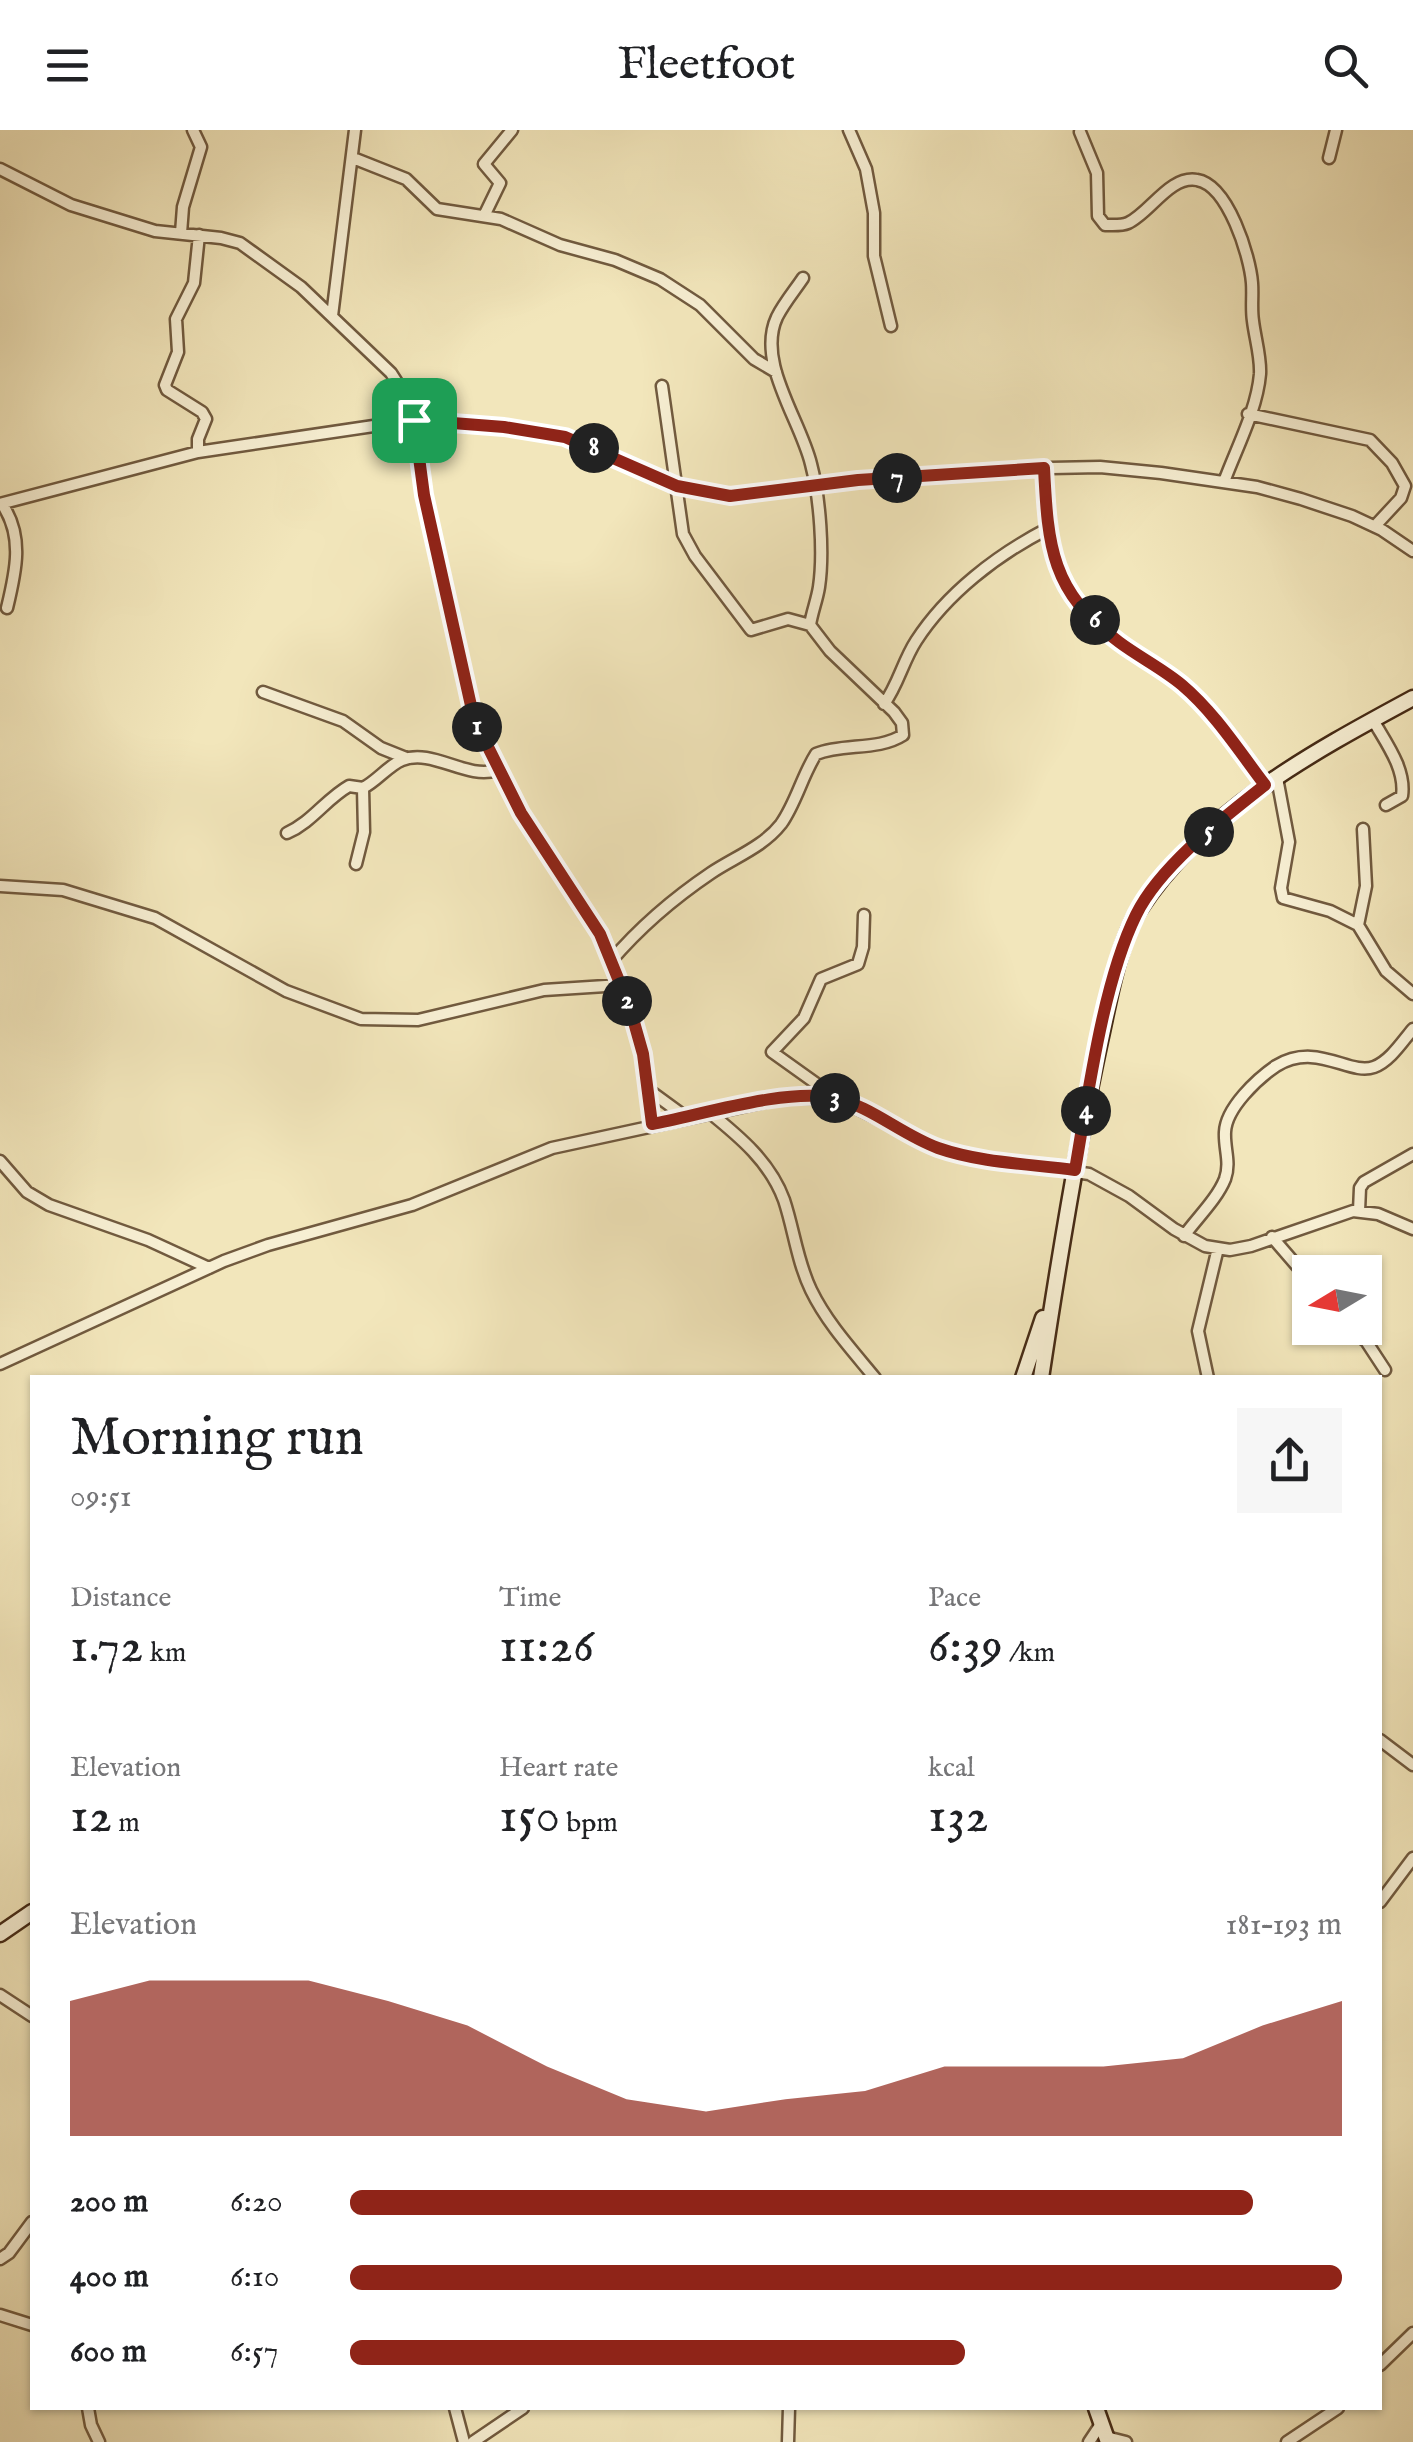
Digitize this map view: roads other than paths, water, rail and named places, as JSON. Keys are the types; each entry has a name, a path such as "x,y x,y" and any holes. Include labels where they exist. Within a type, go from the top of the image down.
{"main road":[{"path":"1041,1375 1075,1170 1110,996 1136,915 1173,867 1228,814 1271,781 1413,698"},
{"path":"1024,1375 1056,1279"},
{"path":"0,1934 30,1913"},
{"path":"1097,2410 1105,2434"}],"street":[{"path":"182,234 183,207 201,147 194,130"},
{"path":"332,316 354,130"},
{"path":"484,216 500,183 484,164 512,130"},
{"path":"849,130 866,169 874,213 874,256 891,326"},
{"path":"1329,158 1336,130"},
{"path":"1080,132 1097,173 1098,216 1105,225 1125,224 1188,180 1201,180 1213,188 1236,224 1252,283 1260,370 1224,482"},
{"path":"352,158 406,179 437,209 501,219 560,245 660,278 700,304 754,359 777,372"},
{"path":"0,169 71,205 155,231 240,243 301,287 391,373 407,398 414,420 424,495 466,694 497,770 548,858 600,934 643,1054 652,1124"},
{"path":"198,452 198,439 206,420 202,412 165,385 178,352 176,319 194,283 199,236"},
{"path":"803,278 778,316 770,354 811,462 815,486 821,559 810,625"},
{"path":"611,961 634,933 780,826 816,754 891,743 903,734 902,722 830,652 810,625 788,619 755,631 746,626 695,556 683,534 662,386"},
{"path":"1248,414 1370,440 1392,463 1404,486 1401,498 1375,526"},
{"path":"8,608 17,532 1,504 198,452 414,420 504,427 565,437 677,486 730,496 858,480 1044,468 1100,467 1224,482 1302,499 1375,526 1413,550"},
{"path":"1044,468 1047,529 1067,592 1116,640 1197,698 1271,781 1289,842 1281,888 1283,898 1330,911 1358,925 1386,971 1413,994"},
{"path":"884,704 916,641 945,604 1008,549 1047,529"},
{"path":"263,692 343,722 382,748 407,758 484,774 497,770"},
{"path":"1373,720 1396,761 1403,788 1402,796 1386,805"},
{"path":"287,833 309,820 340,791 350,786 364,788 407,758"},
{"path":"356,864 364,832 364,788"},
{"path":"1358,925 1366,886 1363,829"},
{"path":"0,886 64,890 155,918 286,990 361,1019 418,1020 544,990 621,985"},
{"path":"864,915 863,948 858,964 821,979 804,1018 772,1052 836,1098 938,1148 977,1158 1075,1170 1105,1181 1184,1236 1205,1246 1251,1246 1336,1215 1359,1211 1378,1214 1413,1229"},
{"path":"1184,1236 1225,1179 1229,1157 1224,1129 1229,1116 1266,1074 1279,1064 1318,1056 1368,1068 1377,1066 1413,1030"},
{"path":"646,1088 687,1118"},
{"path":"0,1364 208,1268 268,1245 412,1205 552,1148 783,1098 836,1098"},
{"path":"709,1112 762,1160 785,1204 811,1290 831,1324 874,1375"},
{"path":"1359,1211 1364,1182 1413,1154"},
{"path":"0,1161 27,1192 49,1206 148,1240 208,1268"},
{"path":"1272,1237 1292,1260"},
{"path":"1207,1375 1198,1331 1218,1248"},
{"path":"1369,1345 1385,1370"},
{"path":"1382,1742 1413,1765"},
{"path":"1382,1899 1413,1858"},
{"path":"0,1995 30,2015"},
{"path":"0,2259 9,2254 30,2225"},
{"path":"0,2315 30,2325"},
{"path":"1382,2363 1413,2333"},
{"path":"88,2410 99,2442"},
{"path":"456,2410 464,2442"},
{"path":"474,2442 520,2410"},
{"path":"788,2442 789,2410"},
{"path":"1287,2442 1335,2410"},
{"path":"1089,2442 1105,2434 1126,2442"}]}
